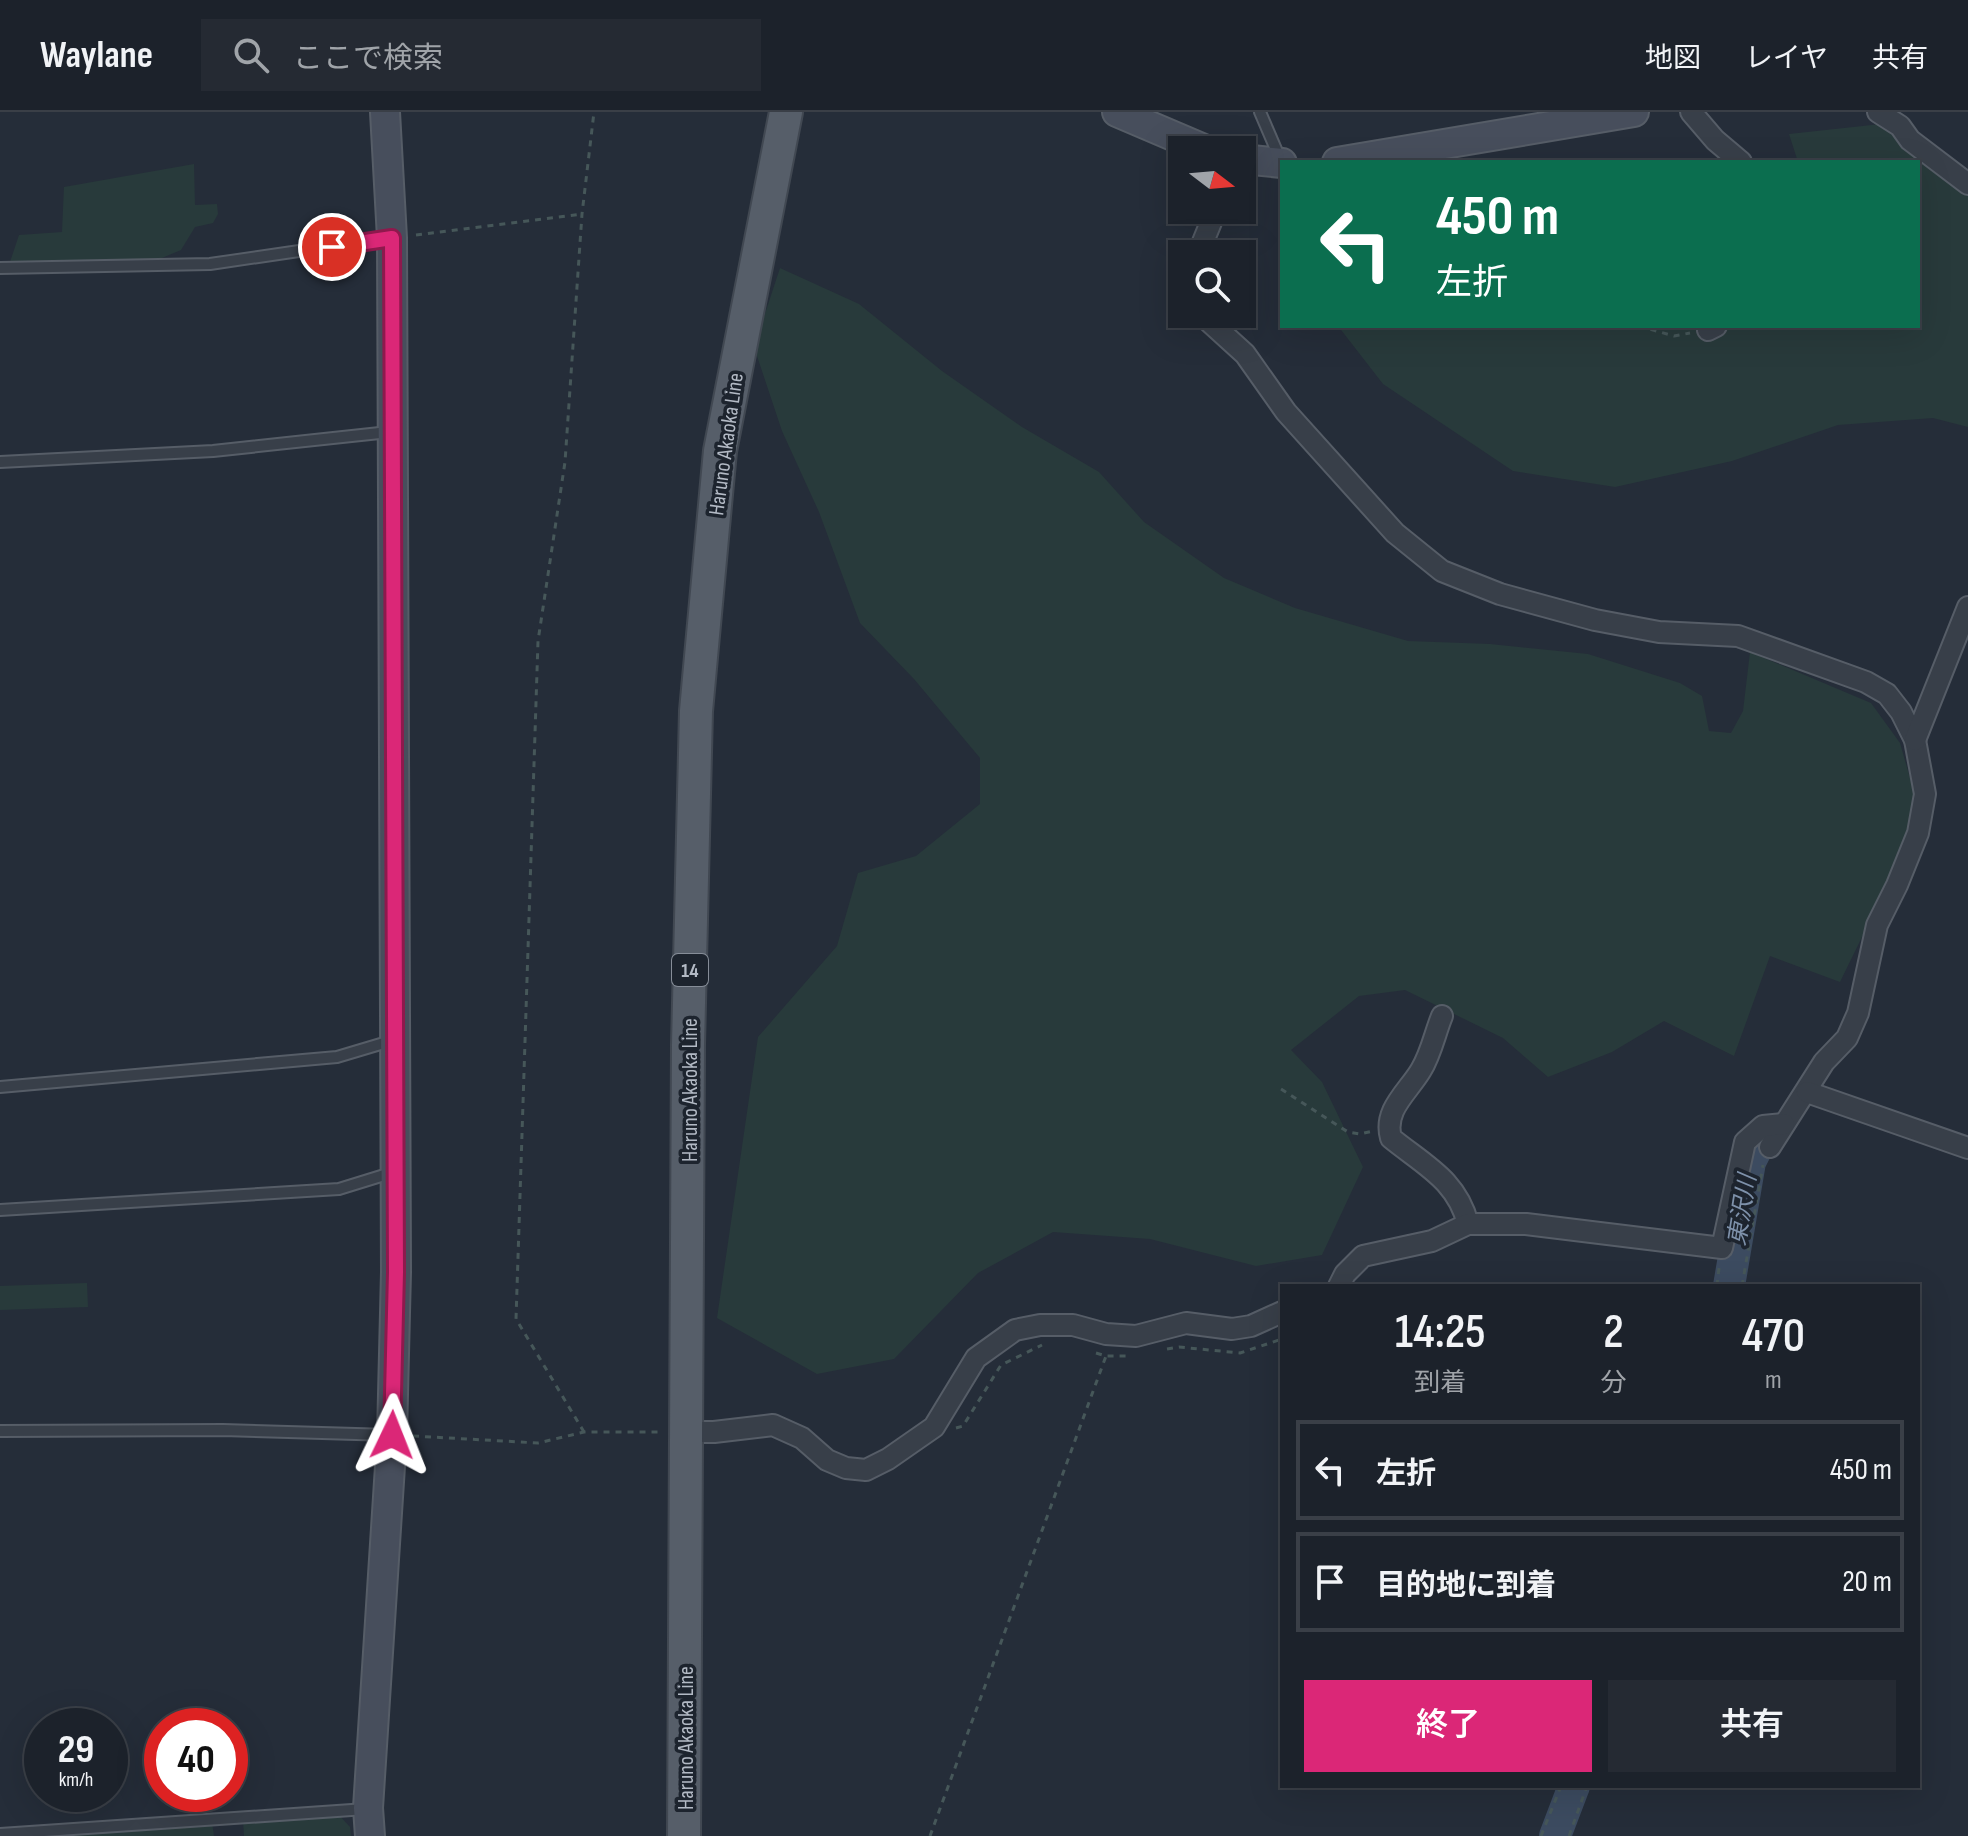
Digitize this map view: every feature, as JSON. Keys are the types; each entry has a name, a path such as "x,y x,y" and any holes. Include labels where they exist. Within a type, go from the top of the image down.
{"main road":[{"name":"Haruno Akaoka Line","path":"684,1836 688,1061 696,711 720,451 786,112"}],"street":[{"path":"369,1822 392,1435 396,1272 392,238 385,112"},
{"path":"1117,112 1173,136"},
{"path":"1349,160 1634,112"},
{"path":"1691,112 1715,140 1739,160"},
{"path":"1878,112 1900,126 1910,140 1968,184"},
{"path":"1256,160 1280,162"},
{"path":"1216,328 1245,354 1286,412 1395,533 1442,571 1500,594 1595,620 1659,632 1738,636 1774,647 1866,682 1887,694 1901,712 1915,740 1925,794 1918,833 1877,925 1858,1013 1847,1038 1824,1062 1770,1147"},
{"path":"1915,740 1968,607"},
{"path":"1442,1016 1422,1070 1398,1099 1388,1127 1391,1138 1453,1188 1463,1205 1468,1224"},
{"path":"1807,1092 1968,1148"},
{"path":"1340,1284 1345,1274 1363,1256 1432,1241 1468,1224 1526,1224 1722,1248 1745,1142 1763,1126 1784,1124"},
{"path":"688,1432 773,1425 802,1438 827,1460 846,1468 866,1470 888,1459 934,1427 976,1358 1015,1330 1040,1325 1073,1325 1106,1334 1136,1336 1186,1323 1241,1328 1280,1313"}],"lane":[{"path":"1260,112 1281,160"},
{"path":"0,268 210,264 392,238"},
{"path":"0,462 213,451 392,432"},
{"path":"0,1087 337,1057 394,1040"},
{"path":"0,1210 339,1189 394,1172"},
{"path":"0,1431 223,1430 392,1435"},
{"path":"0,1834 369,1822"}],"path":[{"path":"584,1432 516,1319 538,641 565,462 582,214 594,112"},
{"path":"392,238 582,214"},
{"path":"1646,328 1674,336"},
{"path":"1281,1089 1348,1132 1360,1134 1388,1127"},
{"path":"1742,1284 1759,1175 1770,1147"},
{"path":"1164,1350 1179,1347 1240,1353 1280,1340"},
{"path":"934,1427 946,1431 963,1426 1001,1365 1045,1344"},
{"path":"1094,1352 1106,1356 1134,1355"},
{"path":"930,1836 1106,1356"},
{"path":"392,1435 538,1443 584,1432 688,1432"},
{"path":"1541,1836 1560,1788"},
{"path":"1569,1836 1586,1788"}],"shaded area":[{"path":"1881,124 1968,189 1968,427 1933,418 1838,425 1732,461 1615,487 1513,471 1383,384 1340,328 1920,328 1920,160 1797,160 1789,134"},
{"path":"194,164 195,205 217,204 218,214 213,223 195,227 181,250 157,260 10,262 19,235 62,232 64,187"},
{"path":"780,268 859,304 942,371 1022,427 1099,472 1144,522 1224,578 1295,608 1408,641 1490,644 1588,654 1680,683 1702,696 1709,731 1731,733 1743,711 1750,652 1871,703 1900,743 1916,799 1904,851 1840,982 1770,956 1734,1056 1664,1021 1612,1052 1548,1077 1503,1038 1405,990 1359,996 1291,1050 1322,1082 1363,1167 1322,1255 1256,1266 1150,1239 1053,1232 978,1273 894,1359 817,1374 717,1318 758,1037 837,946 858,873 916,856 980,804 980,758 914,679 860,623 819,512 782,431 754,347"},
{"path":"87,1283 88,1307 0,1310 0,1286"},
{"path":"338,1814 350,1827 351,1836 244,1836 243,1820"},
{"path":"212,1822 214,1836 46,1836"}],"waterway":[{"name":"東沢川","path":"1729,1284 1750,1162 1763,1136"},
{"name":"東沢川","path":"1555,1836 1573,1788"}],"route":[{"path":"332,247 392,238 396,1272 392,1435"}]}
